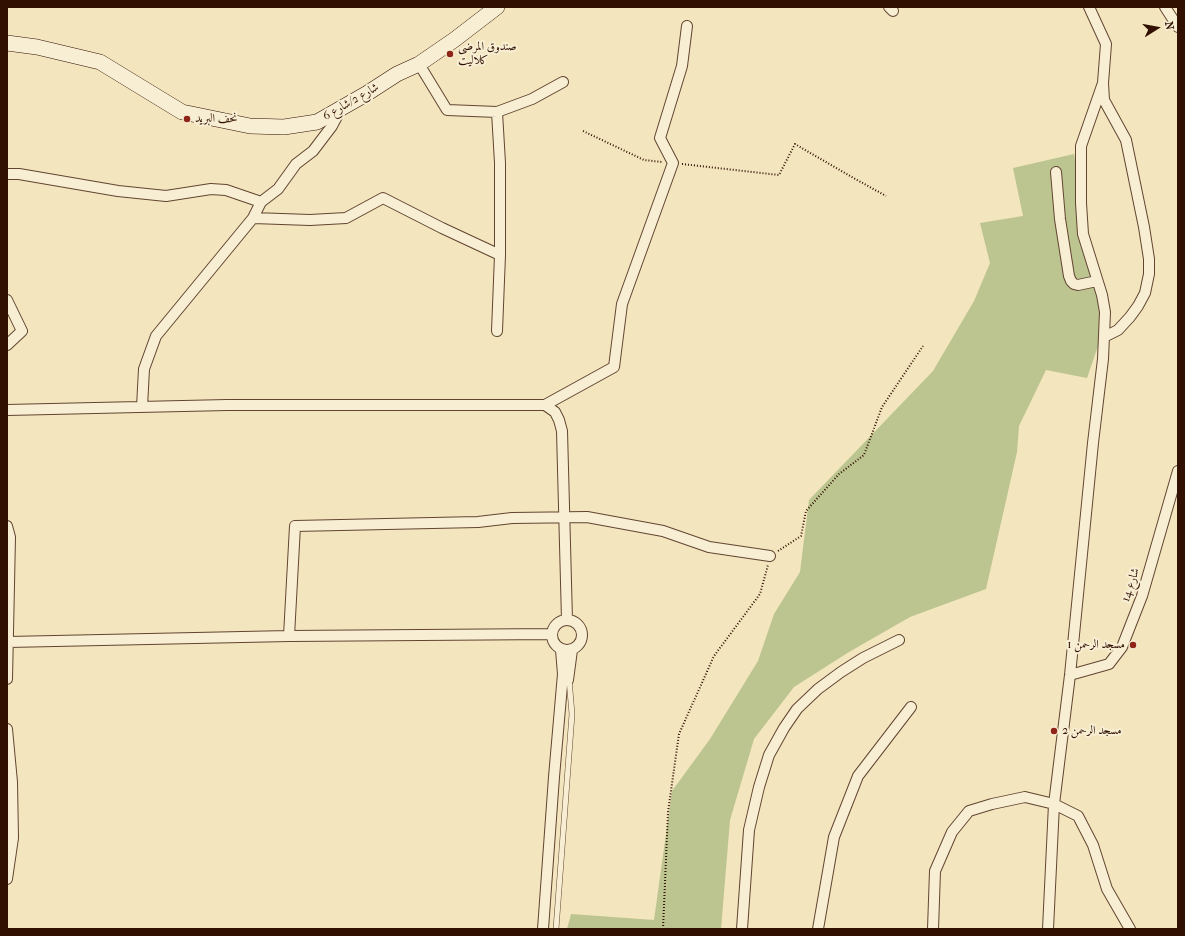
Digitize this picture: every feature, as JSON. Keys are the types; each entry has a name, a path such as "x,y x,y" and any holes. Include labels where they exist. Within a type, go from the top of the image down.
{"street":[{"name":"شارع 2/شارع 6","path":"7,43 37,47 100,62 182,112 250,126 284,127 317,122 341,109 397,74 419,64 454,40 497,7"},
{"path":"1089,7 1106,44 1103,83 1104,100 1126,140 1150,259 1145,293 1138,306 1118,330 1104,338"},
{"path":"1165,7 1178,27"},
{"path":"7,410 227,405 545,405 614,367 622,304 673,163 660,138 682,66 687,26"},
{"path":"419,64 447,110 497,112 532,99 563,82"},
{"path":"1048,929 1054,804 1070,675 1092,443 1103,359 1105,312 1102,295 1083,234 1080,203 1081,146 1103,83"},
{"path":"142,407 144,369 156,336 253,218 261,202 278,189 296,164 313,151 332,126 341,109"},
{"path":"497,112 500,163 500,255 497,331"},
{"path":"1056,172 1060,219 1069,276 1074,284 1078,285 1097,281"},
{"path":"7,174 19,174 118,191 166,196 211,189 226,190 261,202"},
{"path":"253,218 310,220 346,218 383,198 500,255"},
{"path":"7,300 22,330 7,345"},
{"path":"545,405 555,412 560,420 562,431 567,620"},
{"name":"شارع 14","path":"1070,675 1109,664 1122,647 1142,596 1178,471"},
{"path":"289,636 295,526 478,522 512,518 587,517 663,531 709,547 770,556"},
{"path":"7,526 10,537 7,679"},
{"path":"567,620 576,623 582,634 578,647 565,651 561,650 554,643 552,634 558,622 567,620"},
{"path":"8,642 289,636 552,634"},
{"path":"742,929 748,830 769,755 784,728 797,709 818,689 863,658 899,640"},
{"path":"543,929 563,674 561,650"},
{"path":"549,929 569,669 572,650"},
{"path":"818,929 834,838 858,776 912,707"},
{"path":"7,734 12,782 13,838 9,857 7,879"},
{"path":"933,929 935,871 952,832 969,811 992,804 1025,797 1054,804 1078,816 1093,845 1107,889 1130,929"}],"lane":[{"path":"556,929 572,714 569,669"}],"path":[{"path":"583,131 644,160 779,175 795,144 886,196"},
{"path":"663,929 668,812 679,734 714,656 760,594 770,556 801,536 806,511 839,474 864,455 882,407 923,346"}],"green space":[{"path":"1074,154 1088,234 1109,314 1087,378 1046,370 1019,426 1017,452 986,589 910,617 849,652 794,687 754,739 730,820 721,929 567,929 571,914 654,920 672,791 710,739 758,661 774,614 800,572 809,500 933,371 974,301 990,263 980,223 1023,216 1013,168"}],"place":[{"name":"صندوق المرضى كلاليت","path":"450,54"},
{"name":"نحف البريد","path":"187,119"},
{"name":"مسجد الرحمن 1","path":"1133,645"},
{"name":"مسجد الرحمن 2","path":"1054,731"}]}
